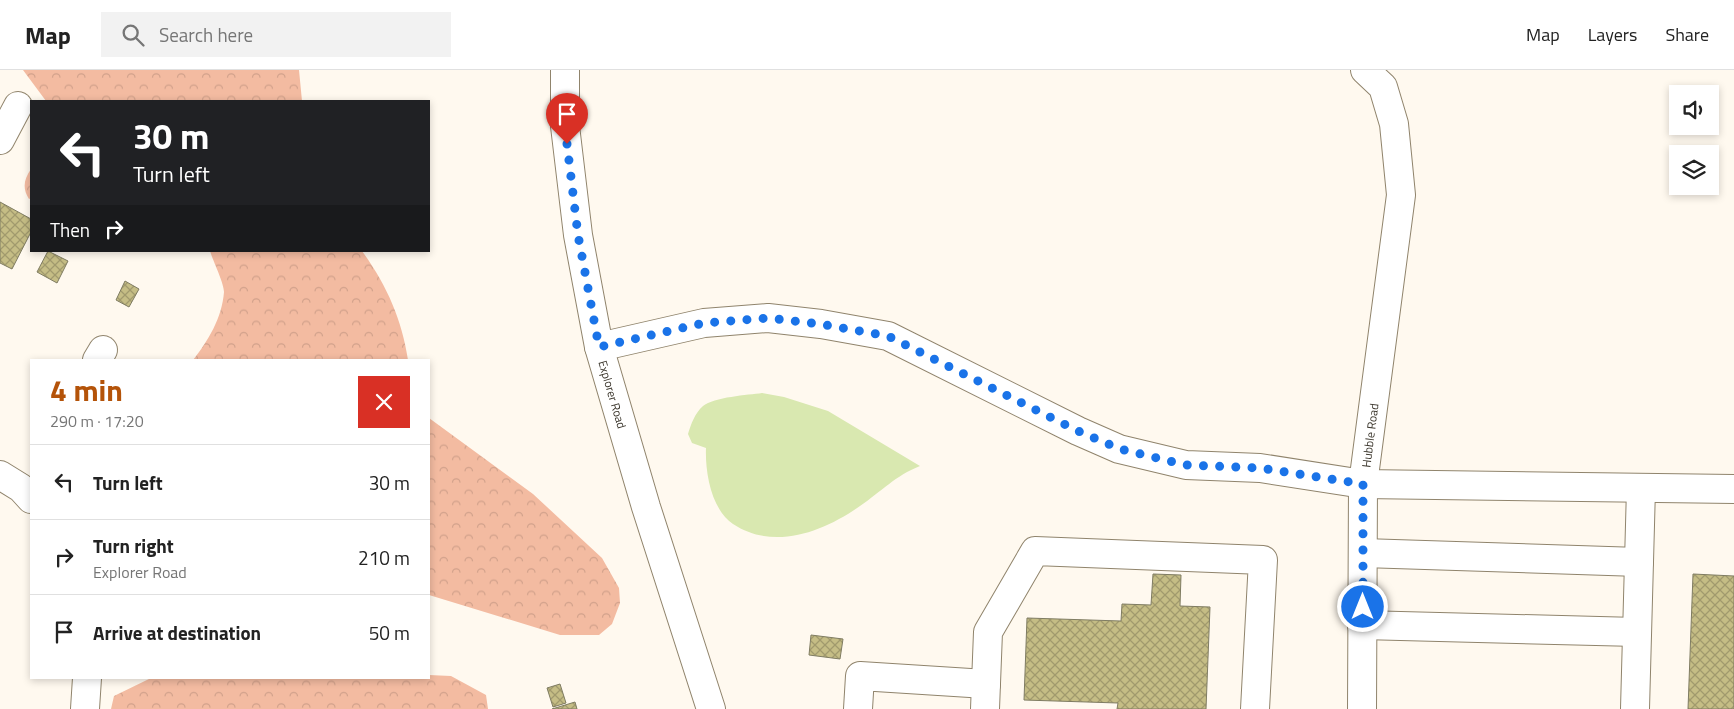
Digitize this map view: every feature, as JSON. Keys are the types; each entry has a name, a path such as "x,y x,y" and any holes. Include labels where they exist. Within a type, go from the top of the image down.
{"street":[{"name":"Explorer Road","path":"565,70 565,126 578,235 599,347 646,507 711,709"},
{"name":"Hubble Road","path":"1362,709 1363,484 1401,195 1394,124 1383,87 1365,70"},
{"path":"0,140 18,106"},
{"path":"599,347 704,323 768,318 820,324 888,336 1078,431 1120,449 1186,465 1260,468 1363,484 1734,489"},
{"path":"1634,709 1641,488"},
{"path":"858,709 860,676 985,697 988,632 1035,551 1264,560 1255,709"},
{"path":"1363,553 1639,562"},
{"path":"1362,625 1637,632"},
{"path":"85,709 87,679"}],"green space":[{"path":"23,70 299,70 302,100 45,100"},
{"path":"30,171 29,199 25,191 27,176"},
{"path":"210,252 363,252 371,263 392,302 402,330 408,359 194,359 213,329 223,302 224,288"},
{"path":"430,419 533,494 602,558 619,588 620,603 612,624 599,635 560,635 430,595"},
{"path":"430,675 451,676 486,695 488,709 111,709 114,696 149,679 430,679"}],"shaded area":[{"path":"762,393 784,397 828,411 920,466 896,479 846,515 830,524 798,535 781,537 749,532 733,524 719,509 708,479 706,448 692,443 688,434 698,412 708,403 731,397"}],"building":[{"path":"0,202 30,218 30,234 12,269 0,263"},
{"path":"47,252 68,261 57,283 37,272"},
{"path":"125,281 139,289 129,307 116,300"},
{"path":"1153,574 1181,575 1180,606 1210,607 1206,709 1117,709 1118,703 1024,700 1027,618 1121,621 1122,604 1151,605"},
{"path":"1693,574 1734,576 1734,709 1688,709"},
{"path":"811,635 843,639 840,659 809,655"},
{"path":"560,684 566,703 553,707 547,688"},
{"path":"575,702 577,709 552,709"}],"route":[{"path":"567,144 578,235 599,347 704,323 768,318 820,324 888,336 1078,431 1120,449 1186,465 1260,468 1363,484 1363,607"}]}
